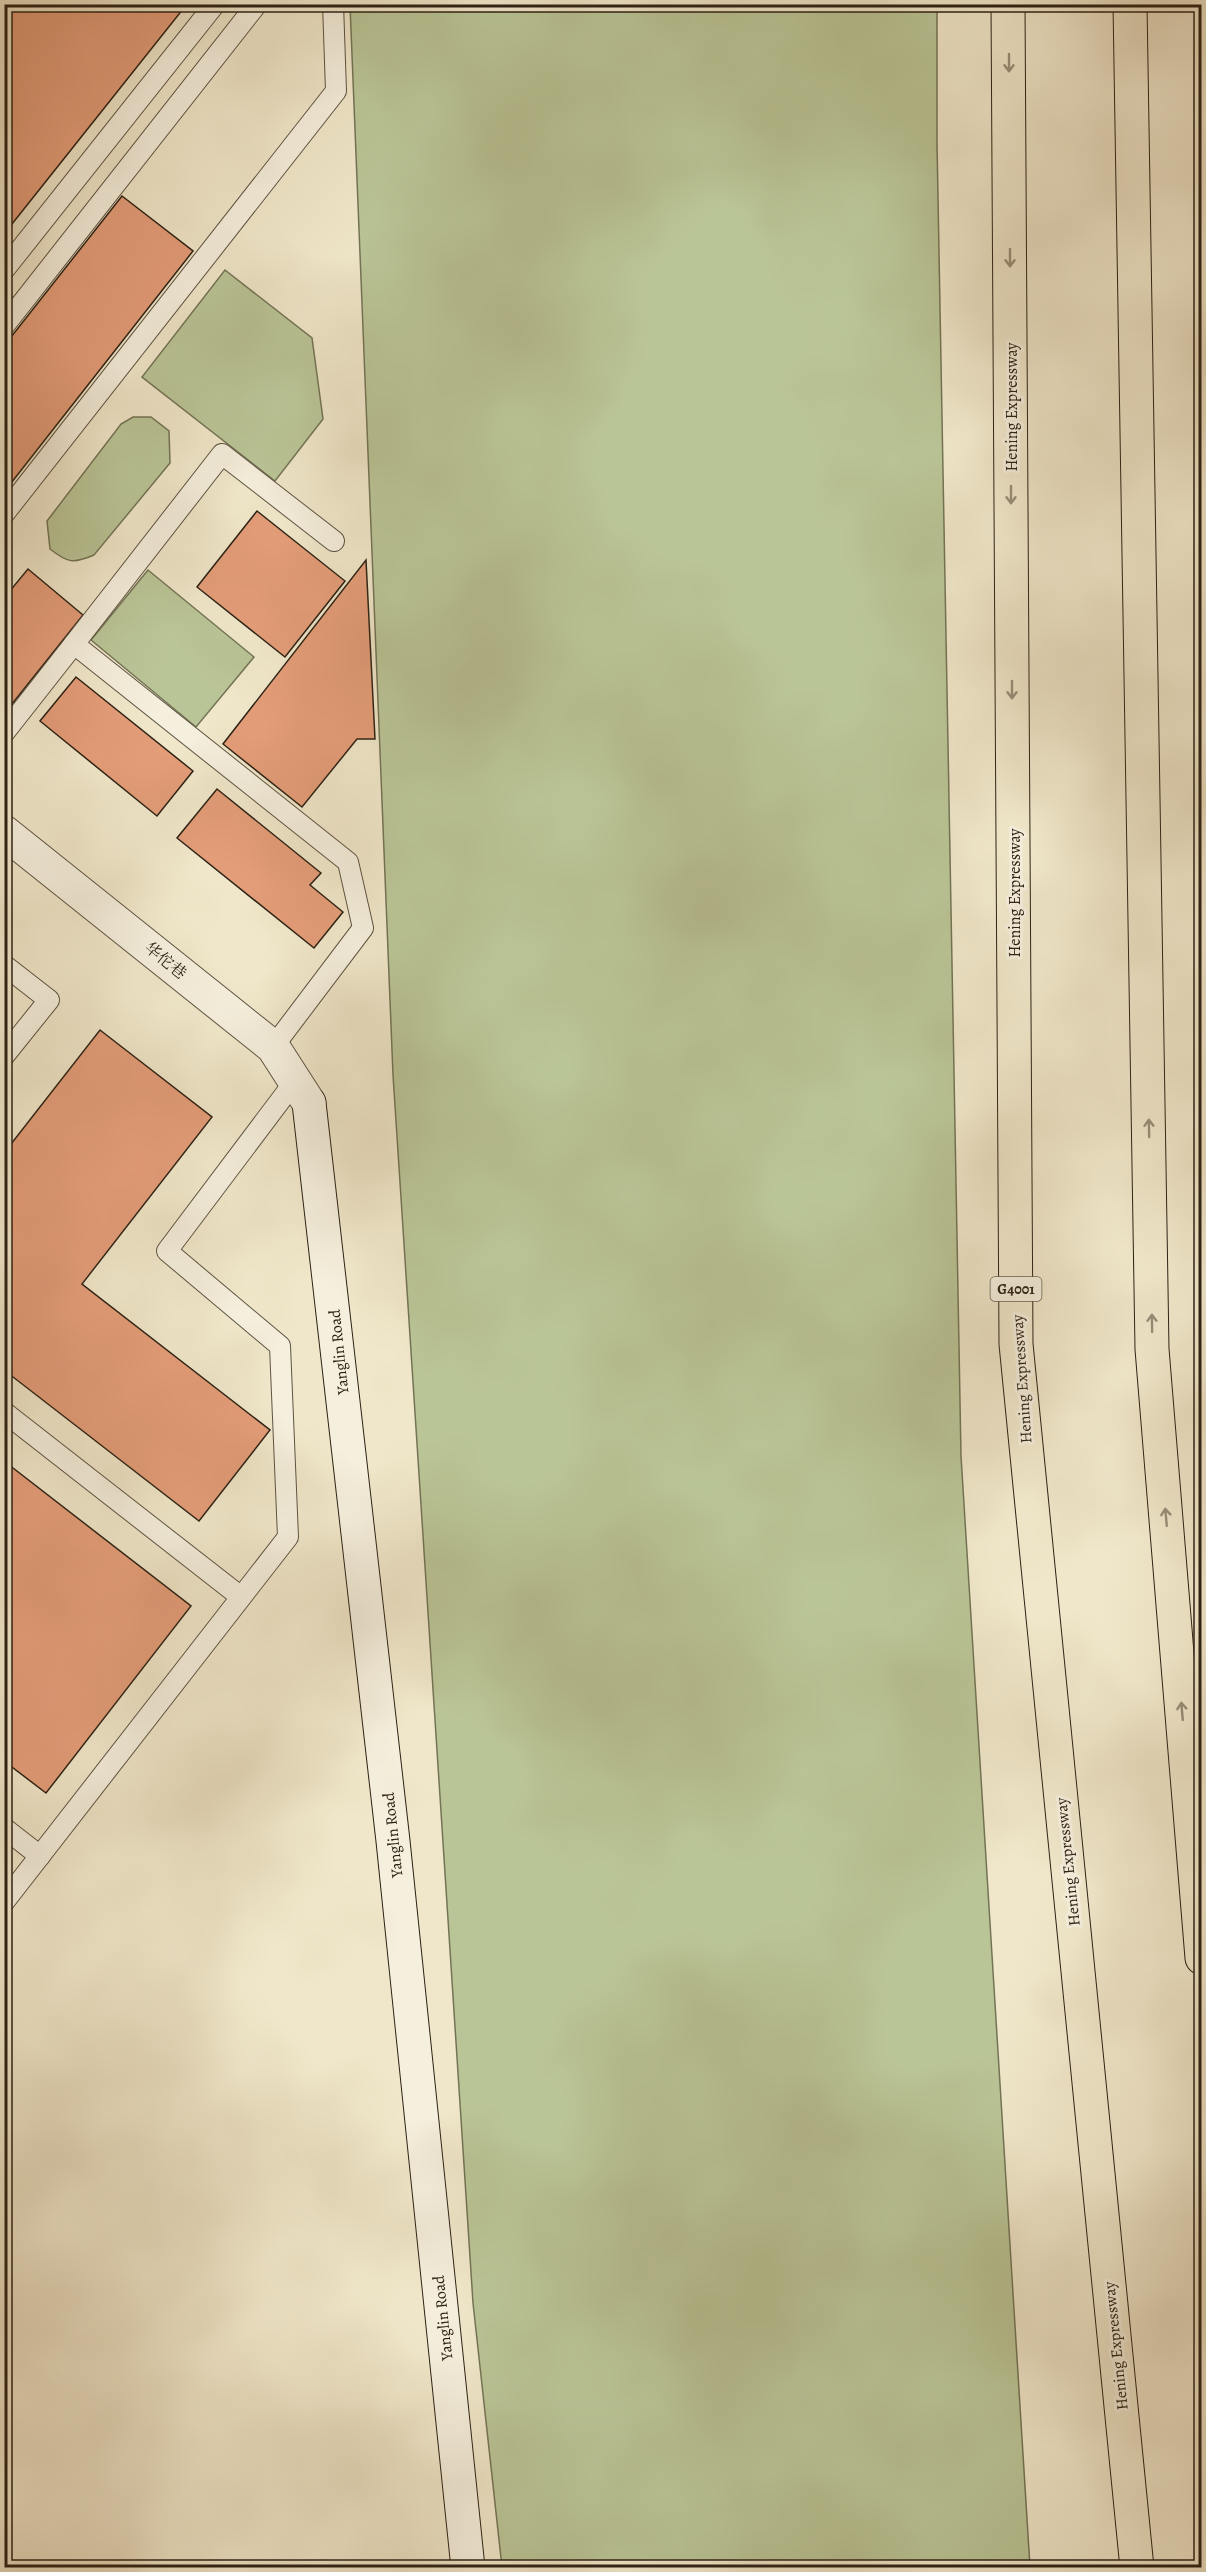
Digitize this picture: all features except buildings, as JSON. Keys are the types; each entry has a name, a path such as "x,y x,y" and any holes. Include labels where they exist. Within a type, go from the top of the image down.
{"highway":[{"name":"Hening Expressway","path":"1008,4 1016,1344 1137,2568"},
{"path":"1130,4 1152,1349 1202,1958"}],"street":[{"name":"华佗巷","path":"4,832 273,1047 302,1092"},
{"name":"Yanglin Road","path":"302,1092 393,1841 468,2568"}],"lane":[{"path":"4,270 216,4"},
{"path":"4,326 257,4"},
{"path":"4,514 336,90 333,4"},
{"path":"4,733 222,454 334,542"},
{"path":"74,644 348,862 363,928 273,1047"},
{"path":"4,965 49,1000 4,1056"},
{"path":"4,1902 288,1537 280,1346 168,1251 302,1092"},
{"path":"4,1412 241,1597"},
{"path":"4,1828 40,1856"}],"green space":[{"path":"350,5 937,5 937,143 961,1456 1030,2567 502,2567 473,2303 393,1075"},
{"path":"225,270 312,338 323,419 275,481 142,377"},
{"path":"133,417 151,417 169,431 170,463 94,555 76,561 66,559 50,549 47,521 121,424"},
{"path":"148,570 254,657 196,727 91,640"}]}
